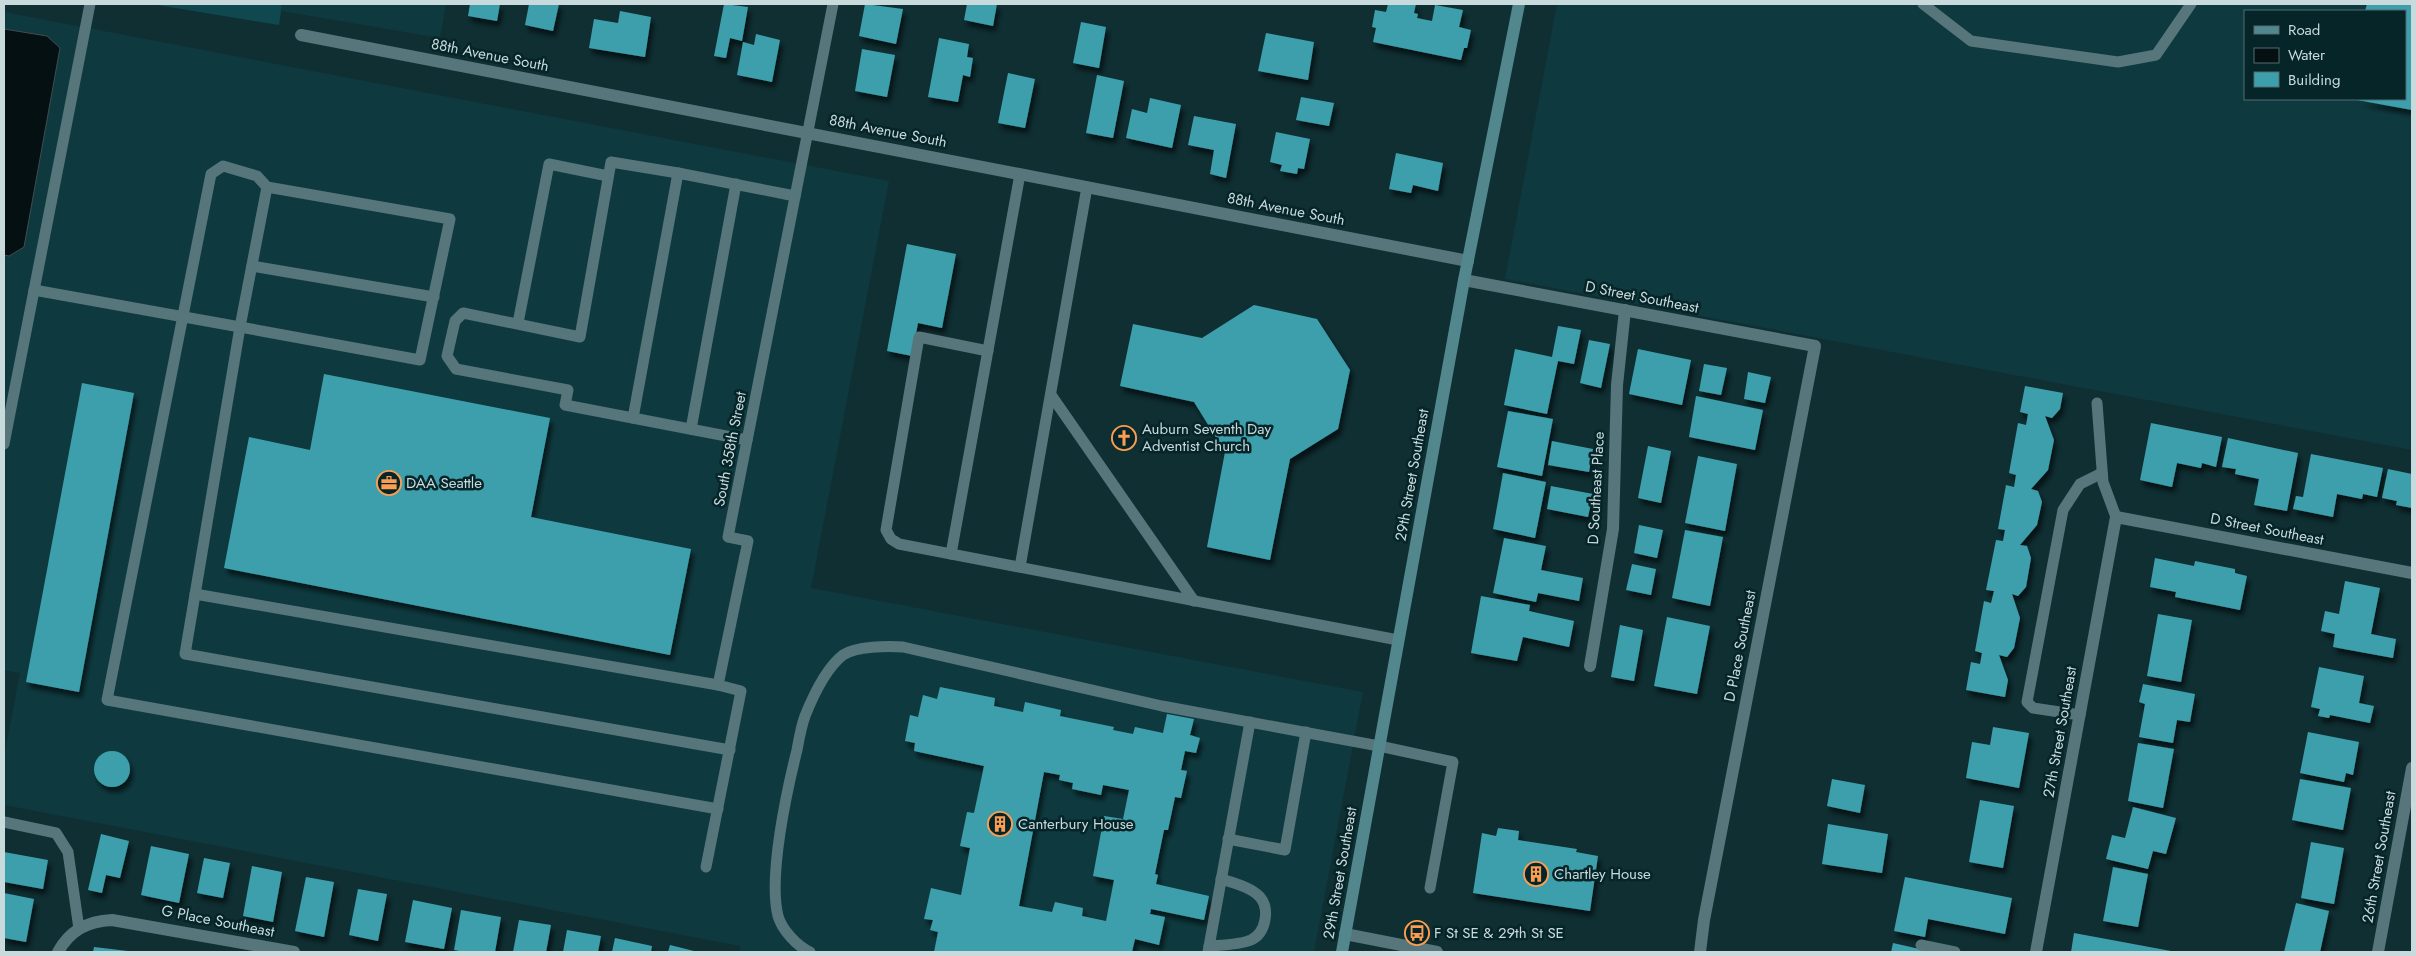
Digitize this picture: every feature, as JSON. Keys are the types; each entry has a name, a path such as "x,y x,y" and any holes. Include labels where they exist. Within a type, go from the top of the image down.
{"street":[{"name":"29th Street Southeast","path":"1342,952 1464,280 1519,4"},
{"name":"88th Avenue South","path":"301,35 1468,261"},
{"name":"D Street Southeast","path":"1464,280 1815,346"},
{"name":"D Southeast Place","path":"1590,666 1613,529 1616,385 1625,310"},
{"name":"D Place Southeast","path":"1700,952 1704,920 1815,346"},
{"name":"D Street Southeast","path":"2116,517 2412,574"},
{"name":"27th Street Southeast","path":"2036,952 2116,517"},
{"name":"26th Street Southeast","path":"2378,952 2412,768"},
{"name":"G Place Southeast","path":"79,928 99,920 136,922 250,948 294,952"},
{"path":"58,952 62,944 79,928"},
{"path":"1345,934 1436,952"}],"lane":[{"path":"4,444 90,4"},
{"name":"South 358th Street","path":"718,685 748,540 728,537 832,4"},
{"path":"1923,4 1971,41 2118,62 2156,56 2192,4"},
{"path":"747,440 565,405 568,390 456,369 447,356 455,320 463,313 580,337 611,162 795,196"},
{"path":"518,323 549,164 608,176"},
{"path":"34,290 183,317 240,327 420,360 450,219 267,187 257,176 223,166 211,174 183,317 107,700 718,809"},
{"path":"633,418 678,173"},
{"path":"951,554 1020,174"},
{"path":"691,429 736,184"},
{"path":"267,187 240,327 185,654 730,750"},
{"path":"1020,567 1087,187"},
{"path":"252,266 434,298"},
{"path":"988,351 919,338 886,530 891,539 899,544 1398,640"},
{"path":"1051,395 1194,601"},
{"path":"2097,403 2103,482 2116,517"},
{"path":"2080,715 2033,708 2027,702 2063,510 2080,484 2102,473"},
{"path":"195,594 718,685 741,692 706,867"},
{"path":"810,952 798,946 778,917 776,880 782,821 804,718 824,677 844,654 884,646 903,647 1162,706 1379,746 1454,762 1430,888"},
{"path":"1221,880 1246,888 1260,896 1265,908 1265,922 1260,932 1251,940 1208,949 1250,722"},
{"path":"1228,840 1285,850 1306,732"},
{"path":"4,822 56,833 68,852 79,928"},
{"path":"1921,946 1955,952"}],"shaded area":[{"path":"151,4 282,4 279,25"},
{"path":"282,4 446,4 440,38 281,11"},
{"path":"1557,4 2412,4 2412,450 1505,279"},
{"name":"DAA Seattle","path":"4,12 889,181 811,588 1363,692 1314,952 740,952 740,946 4,805 4,757 20,673 4,670"}],"water":[{"path":"4,29 47,36 60,48 24,247 9,256 4,255"}],"building":[{"path":"470,4 500,4 497,21 468,16"},
{"path":"529,4 559,4 553,31 525,25"},
{"path":"724,4 748,7 742,41 730,38 726,58 714,56"},
{"path":"865,4 903,9 896,44 859,36"},
{"path":"967,4 997,4 993,26 964,20"},
{"path":"1388,4 1416,4 1414,13 1418,14 1417,18 1432,21 1435,5 1463,10 1459,27 1471,30 1467,48 1464,48 1461,60 1373,42 1376,28 1372,27 1375,10 1386,12"},
{"path":"2367,4 2412,4 2412,110 2357,100 2406,100 2406,10 2365,10"},
{"path":"620,11 651,17 645,57 589,48 594,19 618,23"},
{"path":"1081,22 1106,27 1099,68 1073,63"},
{"path":"1266,33 1314,42 1308,80 1258,71"},
{"path":"756,34 780,40 772,82 737,75 743,42 754,45"},
{"path":"939,38 969,44 967,57 973,58 970,77 963,75 958,102 928,97"},
{"path":"862,49 895,55 887,97 855,91"},
{"path":"1008,73 1035,79 1025,128 998,123"},
{"path":"1097,75 1124,81 1113,138 1086,133"},
{"path":"1301,97 1334,103 1329,126 1296,120"},
{"path":"1150,98 1181,105 1172,148 1126,138 1132,109 1147,113"},
{"path":"1194,116 1236,124 1226,178 1210,174 1214,150 1188,145"},
{"path":"1276,132 1310,139 1304,169 1298,168 1297,174 1280,171 1282,165 1270,162"},
{"path":"1396,153 1443,163 1438,191 1413,185 1411,193 1389,189"},
{"path":"907,244 956,254 942,328 918,323 912,356 887,351"},
{"path":"1254,305 1317,319 1350,370 1338,429 1290,459 1270,560 1207,547 1225,452 1194,402 1120,386 1133,324 1202,338"},
{"path":"1558,326 1581,330 1574,364 1558,361 1547,414 1504,405 1515,349 1552,357"},
{"path":"1589,340 1610,344 1601,388 1580,383"},
{"path":"1638,349 1691,360 1682,405 1629,394"},
{"path":"1704,364 1727,368 1721,395 1699,391"},
{"path":"1748,372 1771,377 1765,403 1744,399"},
{"name":"DAA Seattle","path":"324,374 550,418 531,517 691,549 670,655 224,568 249,437 310,450"},
{"path":"82,383 134,393 79,692 26,682"},
{"path":"2025,386 2063,393 2060,409 2052,418 2045,416 2054,440 2048,470 2031,489 2038,491 2042,502 2037,525 2020,545 2027,546 2031,558 2026,587 2018,596 2012,594 2020,618 2014,648 2007,657 1999,655 2008,680 2005,697 1966,690 1971,662 1980,664 1982,653 1975,651 1984,601 1991,603 1994,591 1986,590 1996,540 2003,541 2005,530 1998,529 2006,485 2014,487 2016,475 2009,473 2018,423 2026,425 2028,414 2020,412"},
{"path":"1696,396 1763,410 1755,450 1689,437"},
{"path":"1508,411 1553,419 1542,476 1497,467"},
{"path":"2151,423 2222,437 2216,467 2202,463 2201,468 2177,463 2172,487 2140,480"},
{"path":"2228,438 2298,453 2287,511 2254,505 2259,479 2235,474 2236,469 2222,467"},
{"path":"1552,441 1593,449 1589,472 1548,465"},
{"path":"1648,446 1671,451 1661,503 1638,498"},
{"path":"2311,454 2383,468 2377,497 2363,494 2362,499 2337,494 2333,517 2293,509 2296,496 2303,497"},
{"path":"1698,456 1737,464 1725,531 1685,523"},
{"path":"2388,469 2412,474 2412,508 2396,505 2397,501 2382,498"},
{"path":"1503,473 1546,482 1535,538 1493,529"},
{"path":"1551,486 1593,494 1588,517 1547,509"},
{"path":"1639,525 1663,530 1657,558 1634,553"},
{"path":"1685,530 1723,537 1710,606 1672,598"},
{"path":"1504,538 1546,546 1541,570 1583,578 1579,601 1538,593 1536,602 1493,593"},
{"path":"2155,558 2194,566 2195,561 2235,569 2235,573 2247,576 2240,610 2175,597 2176,592 2150,587"},
{"path":"1632,564 1656,569 1651,595 1626,590"},
{"path":"2345,581 2380,588 2371,634 2396,639 2393,658 2333,647 2335,634 2321,631 2325,611 2339,614"},
{"path":"1481,596 1530,605 1529,611 1574,621 1569,647 1523,637 1517,661 1471,653"},
{"path":"2158,614 2192,620 2181,682 2147,676"},
{"path":"1667,617 1710,626 1697,694 1654,686"},
{"path":"1620,625 1643,630 1634,681 1611,677"},
{"path":"2319,667 2364,676 2359,703 2374,706 2370,723 2330,715 2329,718 2318,716 2320,709 2311,707"},
{"path":"2143,684 2195,694 2190,722 2177,720 2173,743 2139,737 2145,704 2139,702"},
{"name":"Canterbury House","path":"940,687 995,698 994,706 1023,712 1025,702 1061,710 1060,716 1114,727 1113,730 1133,734 1135,727 1163,733 1167,714 1194,719 1190,735 1200,738 1196,753 1185,751 1181,770 1187,771 1181,798 1175,797 1168,830 1164,830 1155,874 1158,875 1156,884 1209,896 1204,920 1151,909 1150,914 1165,917 1159,945 1135,939 1132,952 934,952 938,932 930,930 933,920 924,919 931,888 961,895 970,848 960,846 967,812 974,813 984,766 914,751 915,743 905,741 910,715 918,717 923,695 937,699","holes":["1044,772 1060,775 1059,780 1073,783 1072,789 1101,795 1103,785 1129,790 1123,819 1104,816 1093,876 1114,880 1106,921 1082,916 1083,908 1055,902 1052,912 1019,906"]},
{"path":"1993,727 2029,733 2019,788 1966,778 1972,742 1990,745"},
{"path":"2308,732 2359,742 2353,775 2346,773 2344,782 2300,773"},
{"path":"2138,743 2174,749 2163,808 2128,801"},
{"path":"112,751 119,752 125,756 129,762 129,776 125,782 119,786 112,787 105,786 99,782 95,776 94,769 95,762 99,756 105,752"},
{"path":"1832,779 1865,785 1860,813 1827,806"},
{"path":"2300,779 2351,788 2343,830 2292,820"},
{"path":"1980,800 2014,806 2003,868 1969,862"},
{"path":"2133,807 2176,818 2166,854 2153,851 2148,869 2106,859 2112,835 2125,838"},
{"path":"1828,824 1888,834 1882,873 1822,864"},
{"name":"Chartley House","path":"1498,828 1519,831 1518,840 1577,849 1576,852 1598,856 1590,911 1473,893 1482,833 1496,836"},
{"path":"101,834 129,841 120,878 106,875 102,893 88,890"},
{"path":"2311,842 2344,848 2334,904 2301,898"},
{"path":"151,846 189,854 179,903 141,895"},
{"path":"4,852 48,860 43,889 4,882"},
{"path":"204,858 230,863 223,898 197,893"},
{"path":"252,866 282,872 273,922 243,916"},
{"path":"2113,867 2148,874 2138,927 2103,921"},
{"path":"306,877 334,882 324,937 295,931"},
{"path":"1905,877 2012,898 2005,934 1928,919 1925,937 1894,931"},
{"path":"358,889 387,894 378,941 349,935"},
{"path":"4,893 34,899 26,942 4,938"},
{"path":"413,900 452,908 444,949 405,942"},
{"path":"2296,903 2329,911 2320,952 2284,952"},
{"path":"461,910 501,917 495,952 454,950"},
{"path":"519,920 551,925 546,952 513,952"},
{"path":"567,930 601,936 598,952 563,952"},
{"path":"2074,933 2171,951 2171,952 2071,952"},
{"path":"615,938 652,946 651,952 612,952"},
{"path":"1893,943 1924,950 1924,952 1891,952"},
{"path":"670,945 698,952 668,952"},
{"path":"94,947 128,951 128,952 93,952"}],"place":[{"name":"Auburn Seventh Day Adventist Church","path":"1124,438"},
{"name":"DAA Seattle","path":"389,483"},
{"name":"Canterbury House","path":"1000,824"},
{"name":"Chartley House","path":"1536,874"},
{"name":"F St SE & 29th St SE","path":"1417,933"}]}
